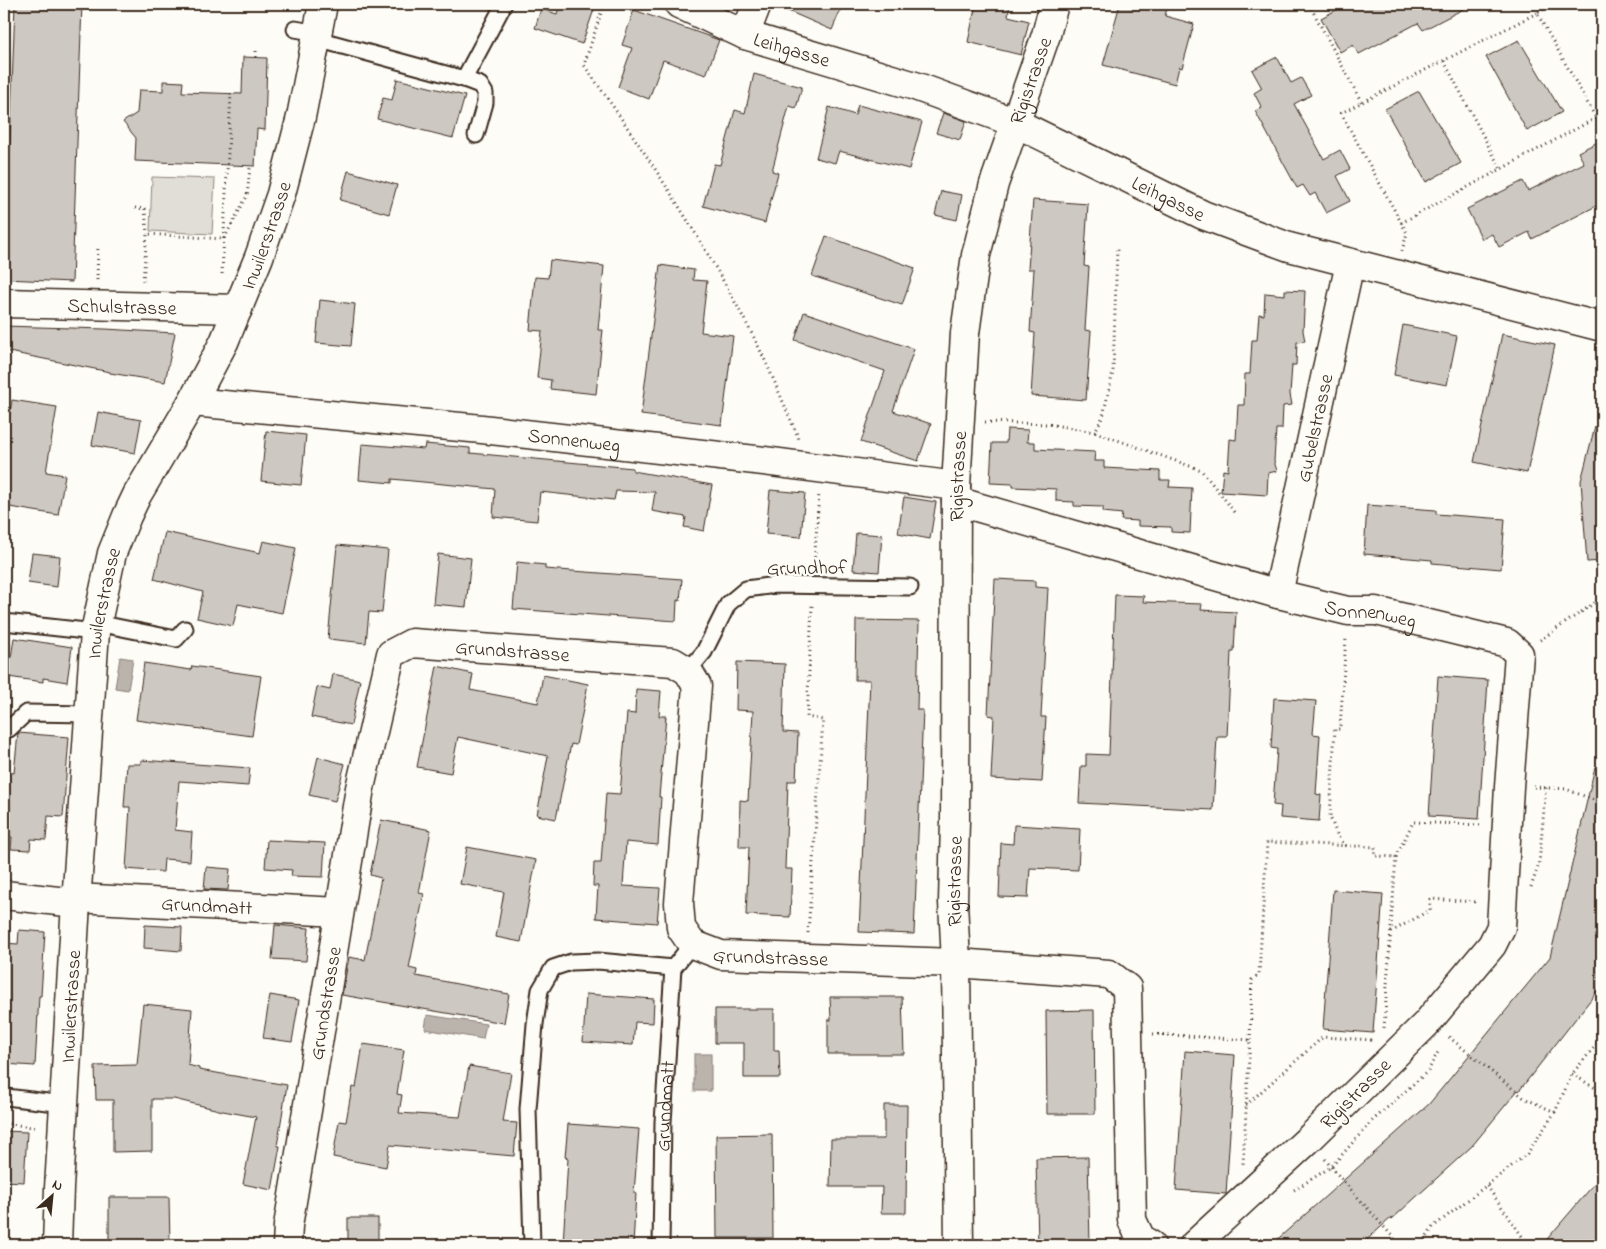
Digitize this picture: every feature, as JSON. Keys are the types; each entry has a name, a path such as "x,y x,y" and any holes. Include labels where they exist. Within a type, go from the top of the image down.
{"street":[{"name":"Inwilerstrasse","path":"58,1245 62,1132 76,900 96,628 112,553 137,495 192,402 224,342 229,309 281,194 301,117 310,34 324,4"},
{"name":"Leihgasse","path":"679,4 744,35 915,86 1016,123 1203,215 1289,247 1602,327"},
{"name":"Leihgasse","path":"744,35 757,4"},
{"name":"Rigistrasse","path":"959,1245 956,963 953,902 956,493 965,333 976,255 994,184 1046,35 1054,4"},
{"name":"Gubelstrasse","path":"1278,594 1350,263"},
{"name":"Schulstrasse","path":"4,303 229,309"},
{"name":"Sonnenweg","path":"192,402 482,429 812,468 956,493 1278,594 1348,611 1376,610 1507,643 1519,654"},
{"name":"Grundstrasse","path":"287,1245 288,1226 360,788 391,654 412,643 673,662 688,671 697,686 679,903 681,928 692,944 720,955 956,963"},
{"path":"1502,915 1519,654"},
{"name":"Grundmatt","path":"4,895 339,912"},
{"name":"Rigistrasse","path":"1194,1245 1311,1137 1426,1024 1492,945 1502,915"},
{"path":"956,963 1110,974 1127,988 1132,1220 1141,1239 1151,1245"}],"lane":[{"path":"464,79 504,4"},
{"path":"310,34 480,85 486,93 476,135"},
{"name":"Grundhof","path":"688,671 704,652 728,604 746,589 776,585 910,587"},
{"path":"4,622 96,628 176,639 186,629"},
{"path":"9,729 26,713 90,714"},
{"path":"532,1245 528,1109 535,1024 540,990 553,968 571,962 598,961 674,968 692,944"},
{"name":"Grundmatt","path":"661,1245 663,1122 674,968"},
{"path":"6,1097 64,1104"}],"path":[{"path":"604,4 584,65 654,166 711,257 756,342 812,468 813,585 807,717 823,720 806,958"},
{"path":"1315,4 1310,5 1362,103"},
{"path":"1394,275 1407,234 1342,113 1552,4"},
{"path":"1537,13 1596,118"},
{"path":"256,47 256,57"},
{"path":"1444,61 1500,168"},
{"path":"229,309 224,239 231,93"},
{"path":"1401,223 1500,168 1602,115"},
{"path":"224,239 247,196 250,168"},
{"path":"135,208 145,209 147,234 142,290"},
{"path":"147,234 224,239"},
{"path":"97,288 98,246"},
{"path":"1095,432 1103,416 1113,372 1117,250"},
{"path":"959,419 983,422 1048,424 1095,432 1201,470 1236,515"},
{"path":"1519,654 1596,602 1602,601"},
{"path":"1346,846 1338,837 1330,817 1335,729 1340,728 1348,611"},
{"path":"1566,790 1602,803"},
{"path":"1384,1031 1396,857 1413,822 1489,826"},
{"path":"1248,1195 1242,1186 1252,980 1259,974 1267,842 1375,847 1375,856 1396,857"},
{"path":"1391,932 1430,910 1430,900 1502,915"},
{"path":"1128,1033 1250,1040"},
{"path":"1293,1191 1331,1167 1371,1122 1428,1071 1447,1035 1524,1098 1555,1112"},
{"path":"1246,1105 1323,1037 1375,1040"},
{"path":"1422,1245 1433,1227 1527,1154 1555,1112 1572,1074 1602,1038"},
{"path":"1572,1074 1602,1092"},
{"path":"4,1123 62,1132"},
{"path":"1311,1137 1331,1167 1400,1245"},
{"path":"1487,1186 1530,1245"}],"shaded area":[{"path":"152,177 215,179 212,234 150,231"},
{"path":"120,657 133,659 128,690 115,688"},
{"path":"427,1015 486,1024 483,1039 425,1029"},
{"path":"694,1054 711,1054 711,1091 694,1091"}],"building":[{"path":"15,4 82,4 72,282 5,279"},
{"path":"560,4 596,4 582,44 535,28 541,9 557,14"},
{"path":"772,4 843,4 832,30"},
{"path":"976,4 1010,4 1008,16 1029,21 1021,55 968,42"},
{"path":"1120,4 1168,4 1165,16 1194,24 1182,68 1179,67 1175,84 1103,65"},
{"path":"1348,4 1473,4 1423,30 1418,23 1359,54 1353,45 1340,52 1321,18"},
{"path":"634,10 719,40 706,75 663,60 649,99 618,87 632,48 622,45"},
{"path":"1519,40 1562,112 1527,131 1486,57"},
{"path":"243,57 267,58 265,130 257,129 255,166 135,161 136,138 123,122 137,113 139,90 163,91 163,81 183,82 182,92 242,94"},
{"path":"1277,57 1291,83 1301,78 1311,95 1294,104 1324,159 1340,150 1350,169 1337,176 1350,201 1326,213 1315,193 1310,196 1303,185 1297,188 1255,111 1262,108 1254,93 1262,88 1252,70"},
{"path":"754,74 802,87 796,108 789,106 772,171 778,173 765,223 703,206 714,164 720,165 735,110 745,113"},
{"path":"397,79 465,96 453,138 377,119 383,98 392,100"},
{"path":"1419,91 1461,163 1426,182 1385,109"},
{"path":"858,105 922,122 909,169 839,151 835,163 816,158 829,107 855,115"},
{"path":"943,113 966,121 960,140 936,133"},
{"path":"1602,140 1602,203 1532,239 1529,232 1499,247 1492,234 1482,239 1467,209 1523,181 1528,191 1584,163 1578,152"},
{"path":"348,171 397,185 389,214 340,200"},
{"path":"941,191 962,195 957,220 935,215"},
{"path":"1033,200 1088,204 1084,266 1089,267 1085,330 1091,331 1086,400 1031,396 1035,333 1030,332 1034,269 1028,269"},
{"path":"826,236 915,268 902,305 812,276"},
{"path":"550,260 604,266 598,330 603,330 596,394 550,389 551,380 537,378 542,331 530,330 535,277 548,278"},
{"path":"660,265 694,270 693,280 707,281 701,332 733,336 722,425 641,415"},
{"path":"1285,290 1305,291 1303,331 1305,341 1297,342 1296,365 1292,365 1290,394 1292,405 1283,406 1282,429 1276,429 1274,461 1277,471 1268,473 1267,495 1221,492 1223,470 1228,471 1230,439 1236,440 1238,405 1244,405 1245,374 1250,374 1252,340 1257,340 1259,314 1264,315 1265,293 1285,295"},
{"path":"320,300 355,304 351,346 316,343"},
{"path":"804,312 914,349 893,411 931,424 918,461 861,442 885,371 795,340"},
{"path":"1403,325 1457,336 1447,385 1394,375"},
{"path":"4,326 175,333 165,382 110,373 4,351"},
{"path":"1502,334 1555,345 1527,473 1474,462"},
{"path":"12,400 57,407 46,472 65,475 58,515 4,506 4,448"},
{"path":"98,412 141,420 135,453 92,445"},
{"path":"1595,426 1602,426 1602,561 1587,562 1581,481"},
{"path":"1007,429 1028,430 1027,442 1035,442 1035,449 1095,452 1094,461 1104,461 1104,468 1160,471 1160,480 1170,480 1169,487 1192,488 1190,533 1171,532 1171,527 1138,526 1138,521 1121,520 1122,514 1103,512 1103,507 1074,506 1074,502 1056,501 1056,489 1013,487 1013,484 990,483 992,443 1006,443"},
{"path":"266,431 306,435 301,485 261,481"},
{"path":"362,444 424,449 425,444 470,448 470,453 633,468 633,471 712,485 704,531 684,527 686,517 652,511 655,492 616,491 614,500 540,492 537,521 493,517 495,489 392,479 392,483 359,480"},
{"path":"770,490 805,493 801,537 766,534"},
{"path":"904,497 936,502 930,539 898,533"},
{"path":"1367,505 1436,510 1436,514 1505,519 1501,569 1432,563 1432,560 1364,554"},
{"path":"165,532 260,553 263,541 296,548 282,613 238,604 233,626 197,618 203,592 154,579"},
{"path":"856,533 882,535 879,572 853,570"},
{"path":"337,545 388,550 382,613 369,612 366,643 328,639"},
{"path":"32,553 60,556 57,587 28,583"},
{"path":"438,554 471,558 466,607 433,604"},
{"path":"517,562 545,565 545,569 682,579 680,601 677,600 676,621 513,609"},
{"path":"995,579 1035,581 1035,587 1048,588 1041,717 1046,717 1042,782 991,779 994,716 988,715"},
{"path":"1115,595 1144,596 1143,602 1202,604 1201,610 1236,612 1234,652 1231,652 1227,737 1217,737 1213,810 1079,803 1081,766 1086,766 1086,754 1109,755"},
{"path":"856,620 919,621 917,710 923,710 914,934 859,932 870,680 855,680"},
{"path":"14,638 72,647 67,682 43,678 43,682 8,677"},
{"path":"737,662 785,664 783,732 798,733 796,781 788,781 785,869 792,869 790,917 746,915 749,847 739,847 740,800 748,801 753,711 736,710"},
{"path":"144,663 191,670 192,666 261,676 252,736 136,720"},
{"path":"437,666 473,674 470,690 538,703 543,675 588,684 576,745 571,744 556,819 537,815 548,756 458,737 451,773 417,767"},
{"path":"333,674 360,680 351,725 311,717 317,687 330,690"},
{"path":"1438,676 1488,680 1479,819 1429,816"},
{"path":"636,689 661,691 659,716 666,716 659,797 661,797 658,845 626,842 623,886 660,888 657,923 596,918 598,886 593,886 594,863 601,863 606,793 620,794 627,713 635,714"},
{"path":"1274,698 1316,701 1313,734 1320,735 1316,794 1321,795 1319,821 1280,818 1281,806 1273,805 1277,749 1271,748"},
{"path":"18,733 69,737 63,817 48,816 46,840 31,839 30,850 11,849 12,837 4,836 7,772 14,773"},
{"path":"318,757 345,764 335,801 309,795"},
{"path":"141,760 250,768 248,786 179,781 175,830 192,832 190,861 164,859 163,872 126,869 130,807 124,807 127,764 141,764"},
{"path":"1595,767 1602,768 1602,985 1519,1091 1472,1146 1361,1245 1271,1245 1429,1104 1550,957"},
{"path":"381,820 431,830 419,893 424,894 409,968 417,970 416,976 509,994 504,1023 342,995 349,957 365,960 381,878 370,875"},
{"path":"1014,825 1080,829 1078,870 1030,868 1028,898 999,897 1001,843 1013,844"},
{"path":"267,840 325,843 323,877 291,876 292,870 265,868"},
{"path":"467,847 536,860 521,942 496,937 504,892 460,884"},
{"path":"206,867 230,869 228,890 204,889"},
{"path":"1333,890 1383,894 1373,1033 1323,1029"},
{"path":"145,925 182,927 181,951 144,948"},
{"path":"275,925 309,928 306,961 272,959"},
{"path":"19,930 45,932 35,1066 4,1064 4,943 18,944"},
{"path":"586,994 654,999 653,1023 635,1022 633,1045 583,1042"},
{"path":"270,995 299,1000 292,1042 263,1038"},
{"path":"830,997 902,997 904,1054 828,1054 828,1020 831,1020"},
{"path":"143,1004 192,1009 188,1065 199,1068 199,1070 287,1085 277,1146 280,1146 272,1190 243,1184 256,1117 174,1099 152,1099 152,1151 113,1152 113,1100 96,1100 95,1066 137,1065"},
{"path":"715,1009 774,1009 774,1050 779,1050 780,1078 744,1078 744,1043 715,1043"},
{"path":"1094,1010 1095,1114 1047,1114 1046,1011"},
{"path":"363,1044 404,1050 397,1094 402,1095 399,1113 460,1117 469,1066 511,1073 503,1122 517,1123 514,1156 390,1145 386,1167 333,1157 339,1121 346,1122 352,1087 356,1088"},
{"path":"1185,1051 1235,1055 1226,1194 1176,1190"},
{"path":"884,1105 907,1105 906,1213 881,1213 882,1187 830,1187 831,1139 884,1139"},
{"path":"568,1124 639,1129 634,1193 636,1193 633,1245 563,1245 568,1158 565,1157"},
{"path":"4,1131 27,1132 24,1182 4,1181"},
{"path":"772,1134 773,1238 717,1238 716,1135"},
{"path":"1088,1157 1090,1245 1038,1245 1036,1158"},
{"path":"1602,1175 1602,1245 1542,1245"},
{"path":"109,1197 169,1197 170,1245 109,1245"},
{"path":"348,1218 378,1218 378,1245 348,1245"}]}
